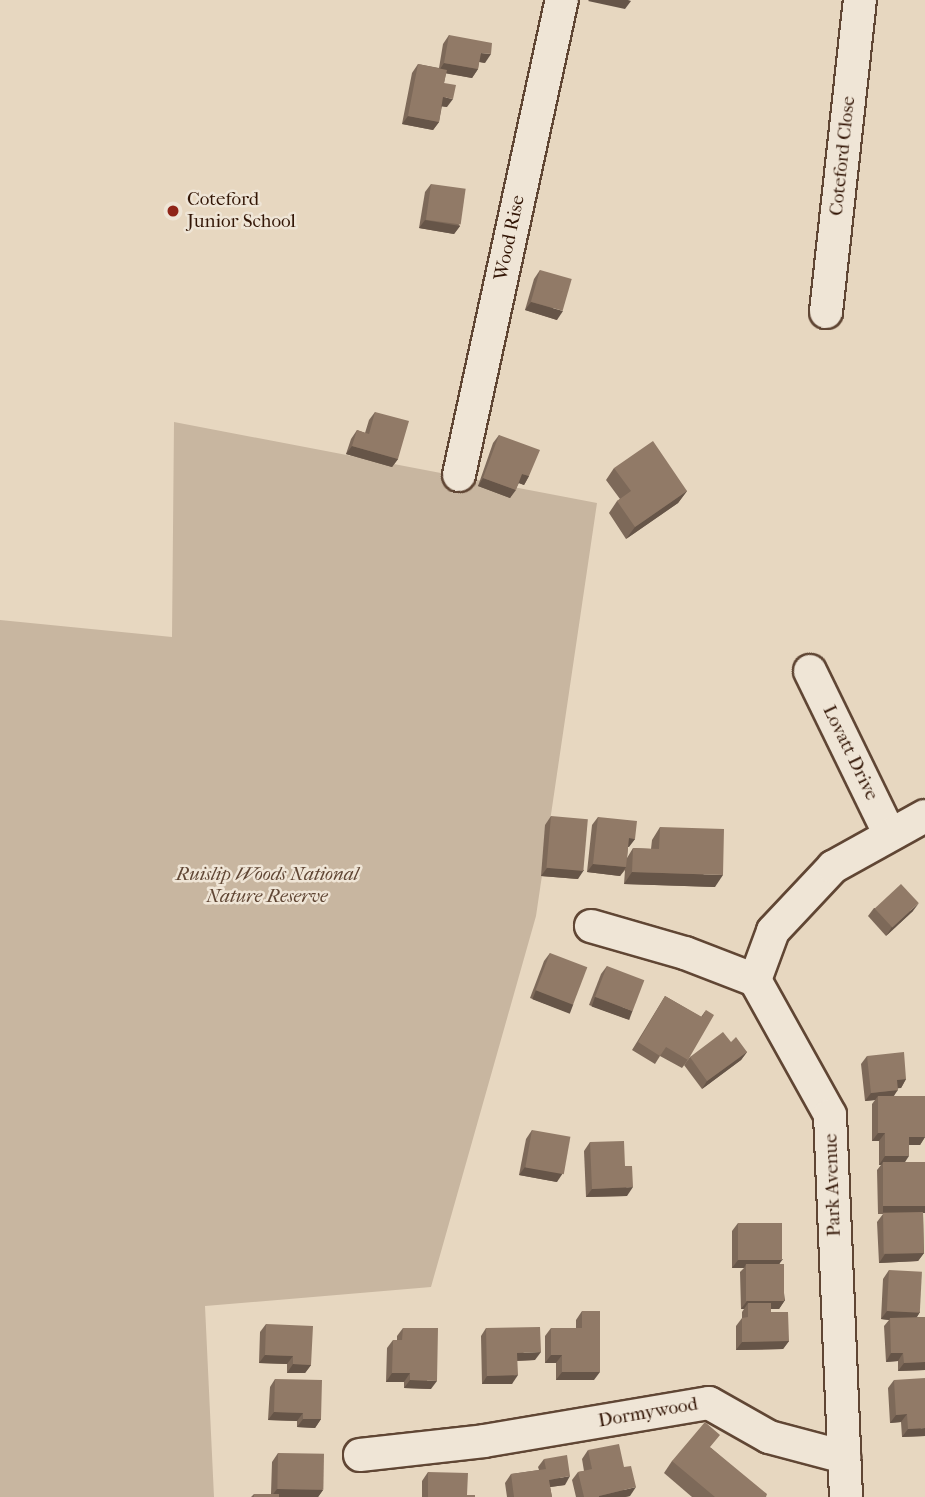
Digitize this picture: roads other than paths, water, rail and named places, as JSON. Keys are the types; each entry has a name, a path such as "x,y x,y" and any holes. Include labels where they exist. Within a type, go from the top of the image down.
{"street":[{"name":"Wood Rise","path":"459,475 562,0"},
{"name":"Coteford Close","path":"826,312 860,0"},
{"name":"Lovatt Drive","path":"810,671 890,835"},
{"path":"592,926 685,953 755,980 773,931 833,867 925,816"},
{"name":"Park Avenue","path":"755,980 830,1115 846,1497"},
{"name":"Dormywood","path":"360,1455 484,1441 709,1403 769,1437 844,1457"}],"place":[{"name":"Coteford Junior School","path":"173,211"}],"park label":[{"name":"Ruislip Woods National Nature Reserve","path":"267,886"}]}
